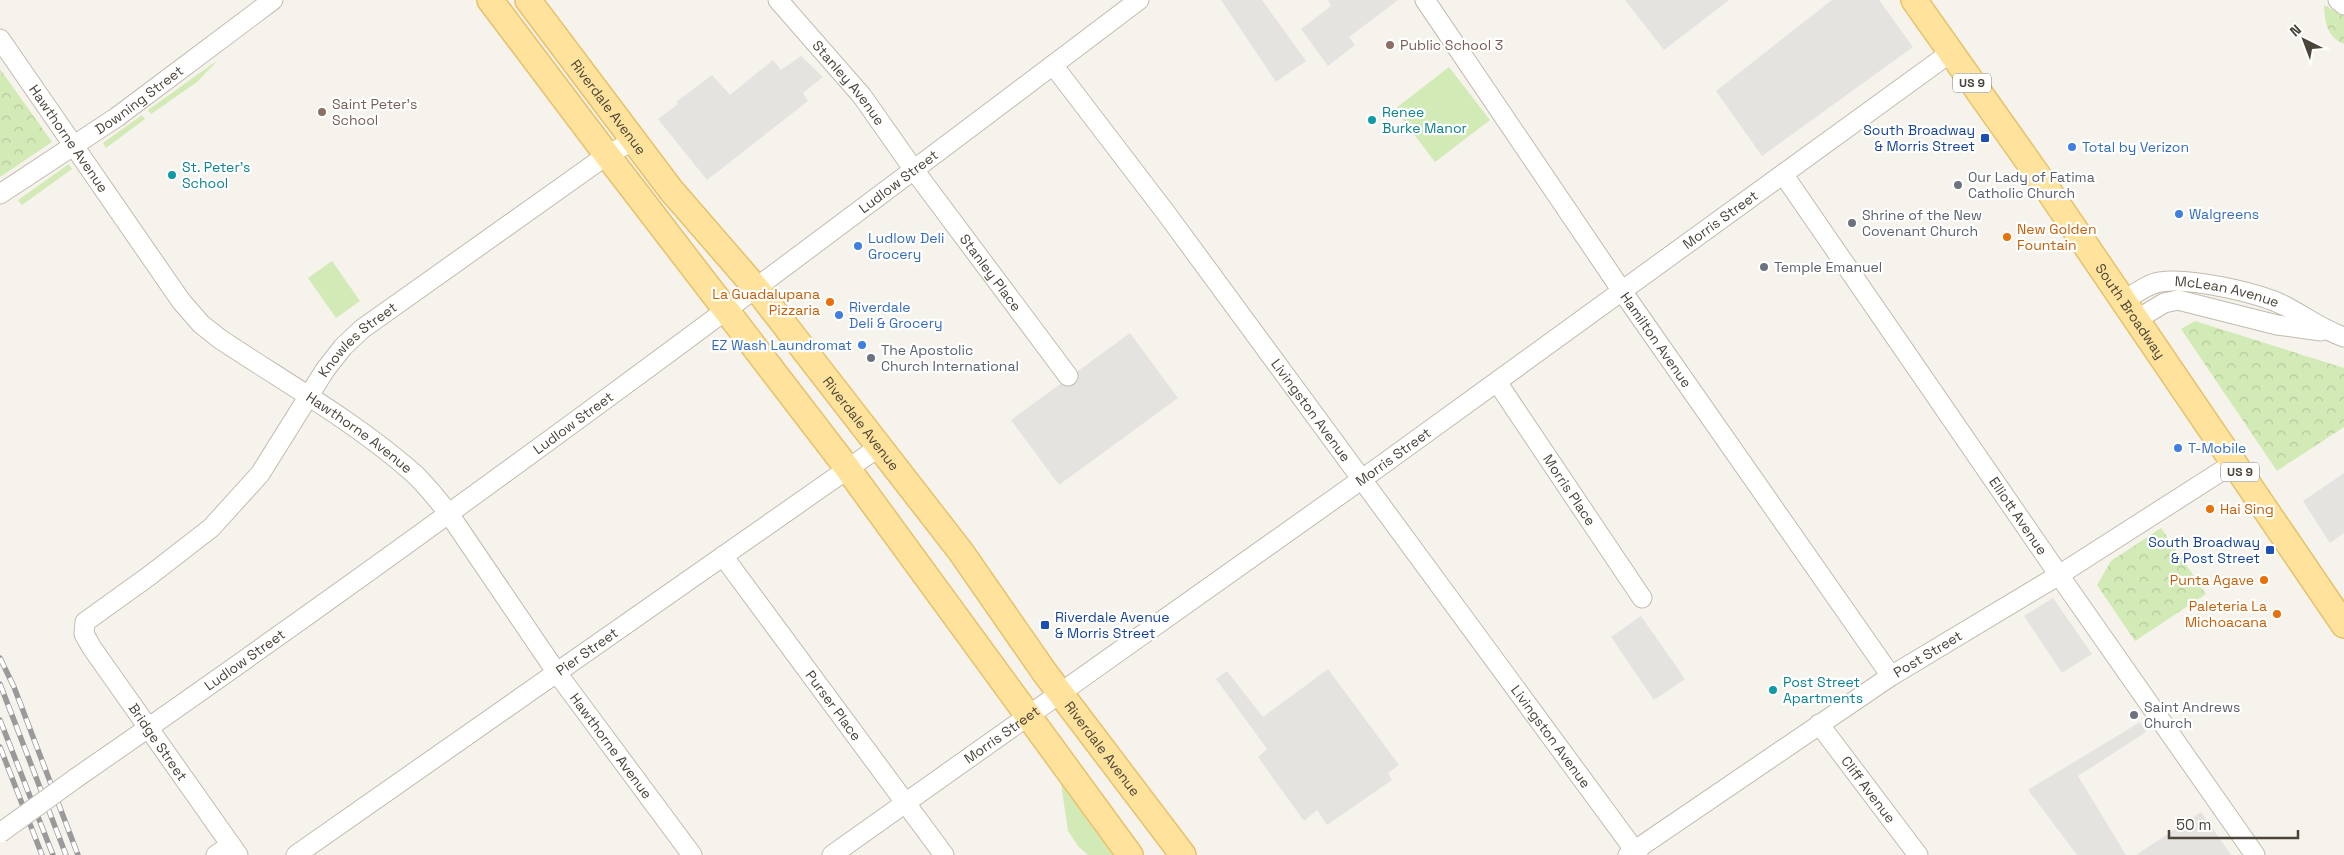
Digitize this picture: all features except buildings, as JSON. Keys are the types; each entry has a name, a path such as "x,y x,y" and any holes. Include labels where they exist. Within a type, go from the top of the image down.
{"main road":[{"path":"490,0 848,469 1130,855"},
{"name":"Riverdale Avenue","path":"528,0 671,190 756,288 961,552 1060,692 1183,855"},
{"name":"South Broadway","path":"1914,0 2044,184 2344,625"}],"street":[{"name":"Downing Street","path":"0,194 74,146 273,0"},
{"name":"Stanley Avenue","path":"778,0 862,96 914,170"},
{"name":"Ludlow Street","path":"0,833 449,514 756,288 1139,0"},
{"name":"Hamilton Avenue","path":"1425,0 1622,291 1891,676"},
{"path":"2338,0 2344,5"},
{"name":"Hawthorne Avenue","path":"0,40 182,300 201,324 220,339 357,429 411,471 449,514 557,673 692,855"},
{"name":"Morris Street","path":"832,855 1028,714 1361,480 1950,53"},
{"name":"Livingston Avenue","path":"1053,65 1166,213 1634,853"},
{"name":"Knowles Street","path":"85,626 85,622 91,616 150,576 211,528 260,474 308,397 343,347 362,329 607,155 633,141"},
{"name":"Stanley Place","path":"914,170 1068,376"},
{"name":"Elliott Avenue","path":"1783,174 2059,575 2255,855"},
{"name":"McLean Avenue","path":"2130,311 2178,300 2277,325 2336,334"},
{"name":"Morris Place","path":"1497,382 1642,598"},
{"name":"Pier Street","path":"296,855 879,447"},
{"name":"Post Street","path":"1634,853 1891,676 2059,575 2234,463"},
{"name":"Purser Place","path":"723,556 944,855"},
{"name":"Bridge Street","path":"85,626 84,634 92,648 148,728 229,852"},
{"name":"Cliff Avenue","path":"1819,724 1918,855"}],"green space":[{"path":"2324,5 2344,16 2344,44 2330,33 2326,23"},
{"path":"218,60 197,82 151,114 148,110"},
{"path":"1449,67 1490,120 1435,162 1395,109"},
{"path":"0,69 52,142 0,177"},
{"path":"142,115 145,119 106,148 103,143"},
{"path":"69,164 72,169 22,205 18,200"},
{"path":"332,261 360,301 336,318 308,278"},
{"path":"2195,321 2344,368 2344,427 2277,471 2181,329"},
{"path":"2161,528 2206,594 2135,641 2097,585 2111,561"},
{"path":"1061,784 1113,855 1088,855 1078,846 1068,831"}],"shaded area":[{"path":"1221,0 1262,0 1306,61 1276,82"},
{"path":"1328,0 1398,0 1349,37 1355,45 1328,66 1301,29 1331,6"},
{"path":"1625,0 1729,0 1664,50"},
{"path":"1832,0 1879,0 1913,47 1762,156 1716,91"},
{"path":"801,56 823,77 803,93 808,101 707,180 658,119 678,104 676,102 712,75 730,95 773,60 781,70"},
{"path":"1130,333 1178,398 1059,485 1011,420"},
{"path":"2344,473 2344,533 2330,543 2303,501"},
{"path":"2053,598 2092,654 2062,673 2024,616"},
{"path":"1641,616 1685,679 1654,700 1611,637"},
{"path":"1328,669 1399,765 1388,773 1392,780 1327,825 1317,810 1304,821 1258,757 1267,749 1216,679 1227,671 1263,717"},
{"path":"2140,722 2146,732 2078,776 2126,855 2077,855 2028,790"},
{"path":"2201,812 2231,855 2136,855"}],"railway":[{"path":"0,658 14,687 78,855"},
{"path":"0,684 66,855"},
{"path":"0,720 53,855"},
{"path":"0,747 42,855"}],"place":[{"name":"Public School 3","path":"1390,45"},
{"name":"Saint Peter's School","path":"322,112"},
{"name":"Renee Burke Manor","path":"1372,120"},
{"name":"South Broadway & Morris Street","path":"1985,138"},
{"name":"Total by Verizon","path":"2072,147"},
{"name":"St. Peter's School","path":"172,175"},
{"name":"Our Lady of Fatima Catholic Church","path":"1958,185"},
{"name":"Walgreens","path":"2179,214"},
{"name":"Shrine of the New Covenant Church","path":"1852,223"},
{"name":"New Golden Fountain","path":"2007,237"},
{"name":"Ludlow Deli Grocery","path":"858,246"},
{"name":"Temple Emanuel","path":"1764,267"},
{"name":"La Guadalupana Pizzaria","path":"830,302"},
{"name":"Riverdale Deli & Grocery","path":"839,315"},
{"name":"EZ Wash Laundromat","path":"862,345"},
{"name":"The Apostolic Church International","path":"871,358"},
{"name":"T-Mobile","path":"2178,448"},
{"name":"Hai Sing","path":"2210,509"},
{"name":"South Broadway & Post Street","path":"2270,550"},
{"name":"Punta Agave","path":"2264,580"},
{"name":"Paleteria La Michoacana","path":"2277,614"},
{"name":"Riverdale Avenue & Morris Street","path":"1045,625"},
{"name":"Post Street Apartments","path":"1773,690"},
{"name":"Saint Andrews Church","path":"2134,715"}]}
